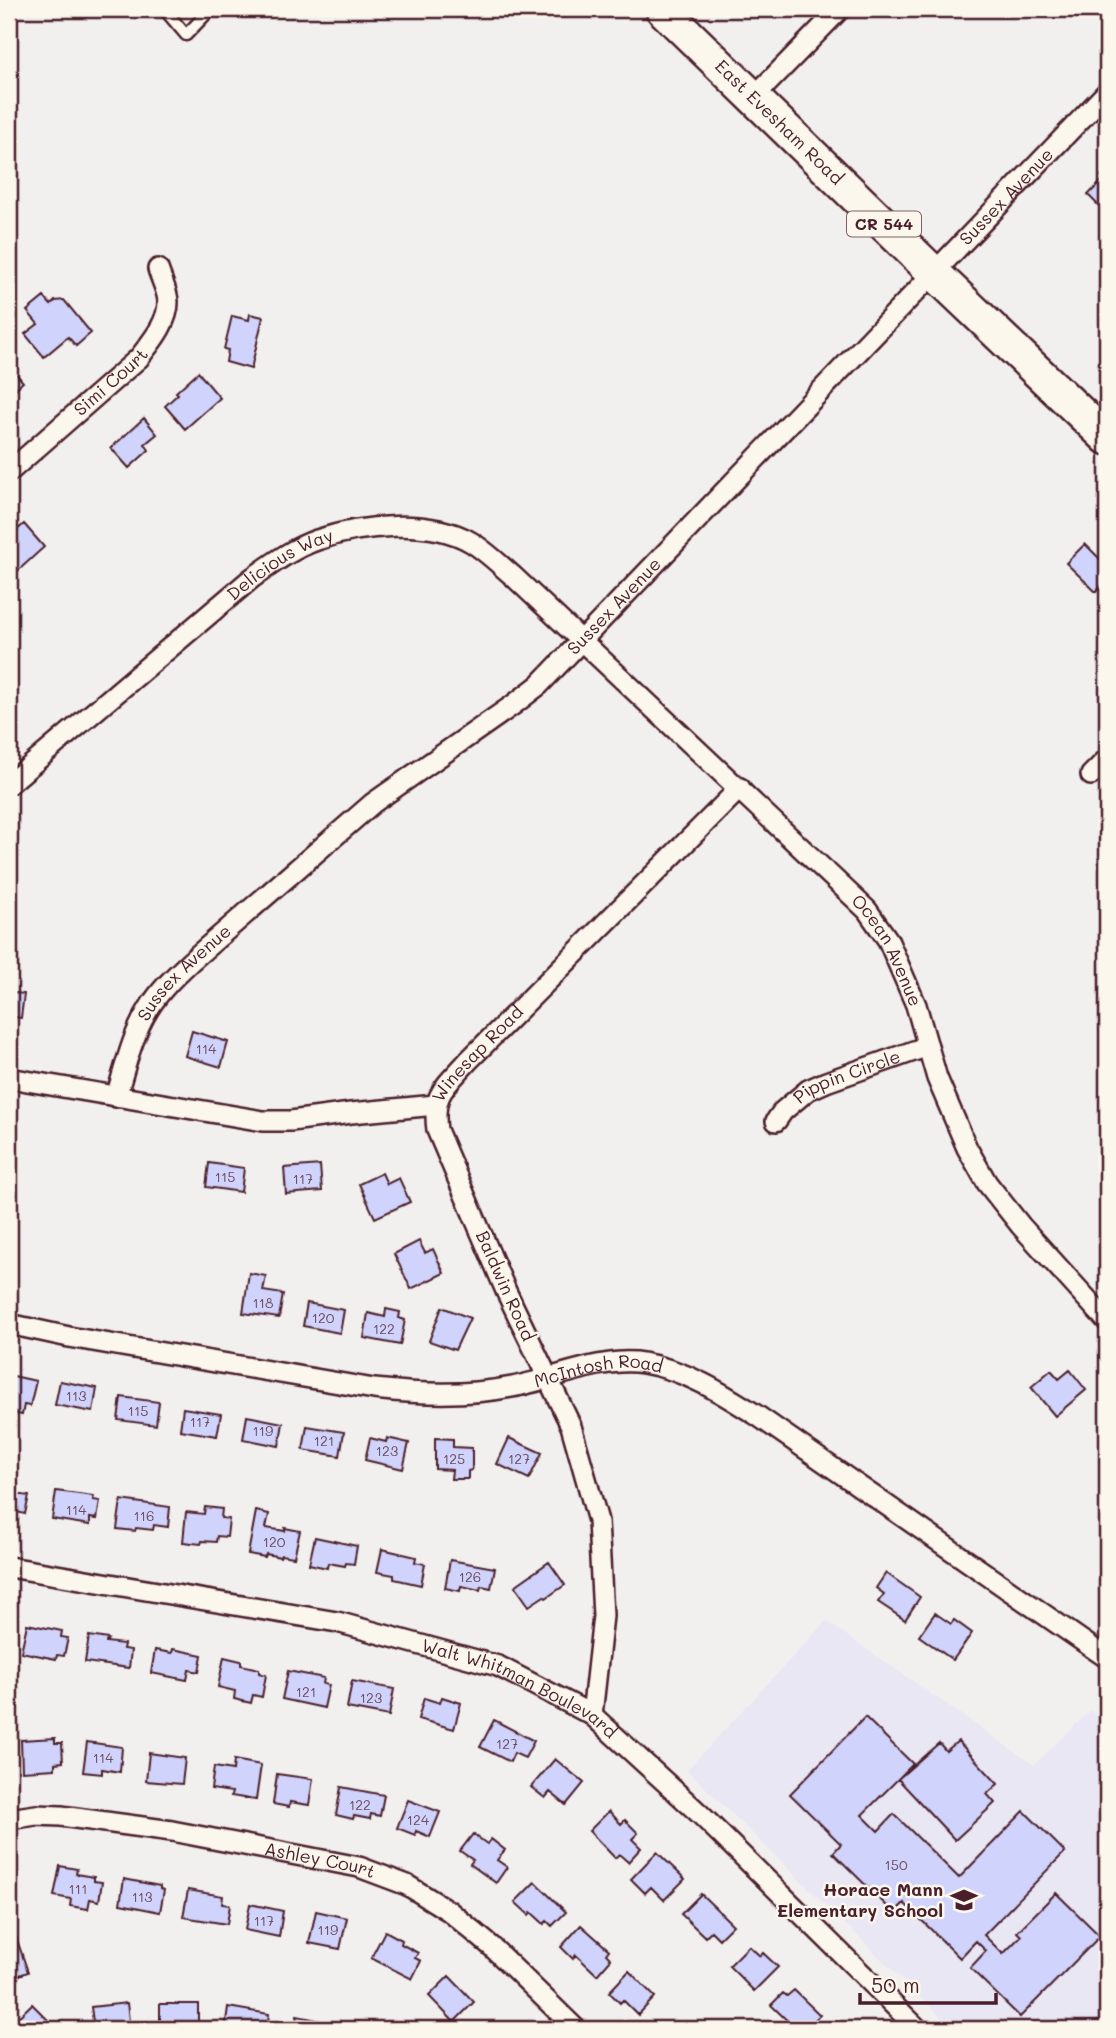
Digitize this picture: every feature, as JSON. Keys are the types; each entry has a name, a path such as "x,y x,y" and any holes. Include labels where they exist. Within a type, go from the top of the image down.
{"main road":[{"name":"East Evesham Road","path":"662,9 1107,438"}],"street":[{"path":"754,97 840,9"},
{"name":"Sussex Avenue","path":"116,1097 138,1031 148,1009 166,985 373,803 539,685 1107,92"},
{"name":"Simi Court","path":"9,472 139,358 153,339 166,317 169,300 158,269"},
{"name":"Delicious Way","path":"9,784 252,578 280,558 316,540 362,528 401,527 444,531 471,542 503,567 582,640"},
{"name":"Ocean Avenue","path":"582,640 867,910 888,940 916,1005 937,1078 967,1148 987,1183 1021,1226 1107,1321"},
{"path":"1091,775 1107,759"},
{"name":"Winesap Road","path":"9,1078 272,1121 436,1105 441,1091 468,1060 740,788"},
{"name":"Pippin Circle","path":"776,1121 783,1111 808,1090 928,1046"},
{"name":"Baldwin Road","path":"436,1105 434,1111 437,1130 506,1291 571,1426 598,1521 603,1616 592,1715"},
{"name":"McIntosh Road","path":"9,1324 307,1378 420,1394 466,1394 512,1388 618,1361 643,1363 676,1371 714,1388 758,1416 1107,1658"},
{"name":"Walt Whitman Boulevard","path":"9,1567 337,1622 498,1666 592,1715 701,1815 918,2029"},
{"name":"Ashley Court","path":"9,1819 61,1815 172,1831 359,1867 407,1885 449,1911 491,1946 576,2029"}],"lane":[{"path":"164,9 186,35 211,9"}],"shaded area":[{"name":"Horace Mann Elementary School","path":"826,1621 1034,1765 1091,1710 1107,1727 1107,2029 953,2029 687,1770"}],"building":[{"path":"1107,169 1105,212 1088,195 1104,179 1101,176"},
{"path":"44,297 51,305 55,301 64,300 91,333 76,346 68,337 44,357 25,334 38,324 27,311"},
{"path":"250,314 263,317 251,369 226,362 228,350 224,349 232,316 249,320"},
{"path":"9,365 23,382 12,392 9,389"},
{"path":"198,372 220,398 185,429 165,406"},
{"path":"144,418 157,434 145,444 149,450 129,468 111,448"},
{"path":"24,524 44,547 10,578 9,537"},
{"path":"1085,544 1107,566 1107,580 1096,592 1066,563"},
{"path":"9,992 24,994 21,1018 12,1017 10,1028"},
{"path":"192,1031 228,1042 221,1067 185,1056"},
{"path":"209,1163 244,1168 241,1192 206,1187"},
{"path":"320,1165 322,1191 286,1194 284,1168"},
{"path":"382,1173 387,1184 399,1178 410,1202 375,1218 359,1184"},
{"path":"419,1241 425,1253 433,1249 444,1273 411,1289 394,1254"},
{"path":"249,1273 266,1276 263,1291 283,1294 279,1318 243,1313"},
{"path":"307,1303 344,1310 340,1333 303,1326"},
{"path":"442,1307 470,1318 455,1350 429,1341"},
{"path":"386,1309 400,1312 399,1318 405,1320 400,1345 364,1338 368,1313 385,1317"},
{"path":"1051,1370 1059,1379 1070,1370 1086,1390 1055,1416 1031,1387"},
{"path":"9,1375 36,1381 30,1406 24,1405 22,1415 9,1412"},
{"path":"60,1381 97,1388 93,1412 55,1405"},
{"path":"121,1397 159,1402 156,1425 118,1420"},
{"path":"183,1408 221,1414 217,1436 180,1430"},
{"path":"247,1416 283,1423 279,1446 243,1439"},
{"path":"307,1426 344,1432 340,1456 303,1450"},
{"path":"370,1438 386,1442 387,1438 409,1443 403,1469 365,1460"},
{"path":"435,1438 453,1439 453,1447 472,1448 472,1470 468,1471 468,1479 451,1479 452,1470 435,1469"},
{"path":"509,1438 542,1453 529,1479 497,1464"},
{"path":"9,1483 18,1485 16,1494 29,1496 25,1514 9,1510"},
{"path":"56,1491 94,1496 93,1500 100,1501 97,1519 90,1518 90,1525 52,1519"},
{"path":"121,1500 170,1507 168,1527 154,1525 153,1530 136,1528 135,1531 117,1529"},
{"path":"205,1507 222,1509 221,1518 229,1519 227,1537 217,1536 216,1542 202,1541 201,1544 183,1542 186,1512 204,1514"},
{"path":"256,1511 269,1514 266,1528 300,1531 294,1557 248,1554"},
{"path":"315,1537 357,1546 354,1564 346,1563 345,1566 328,1563 327,1568 309,1564"},
{"path":"382,1549 416,1557 415,1562 425,1564 421,1585 377,1572"},
{"path":"450,1560 495,1568 491,1588 481,1586 480,1590 461,1586 460,1591 445,1588"},
{"path":"549,1562 565,1585 529,1606 515,1586"},
{"path":"886,1573 920,1597 905,1620 878,1602 884,1594 876,1588"},
{"path":"935,1613 951,1624 954,1620 972,1633 953,1660 919,1636"},
{"path":"27,1624 62,1631 61,1637 68,1638 64,1656 57,1655 56,1659 21,1652"},
{"path":"89,1636 124,1644 123,1649 131,1650 129,1668 85,1662"},
{"path":"173,1649 202,1655 199,1672 189,1670 187,1680 151,1673 155,1650 172,1653"},
{"path":"224,1657 241,1661 241,1665 259,1669 259,1673 266,1675 262,1697 253,1695 251,1703 234,1699 235,1691 218,1687"},
{"path":"288,1671 324,1678 323,1684 329,1685 324,1708 282,1699"},
{"path":"352,1681 394,1689 389,1716 347,1708"},
{"path":"442,1697 461,1703 454,1729 418,1719 424,1698 440,1703"},
{"path":"865,1717 913,1764 862,1815 878,1831 894,1814 959,1878 1024,1811 1065,1852 984,1935 1003,1954 1021,1936 1017,1932 1056,1893 1100,1936 1020,2017 970,1968 986,1951 976,1941 960,1958 904,1903 894,1913 833,1853 841,1844 790,1794"},
{"path":"494,1720 534,1741 525,1758 514,1753 510,1762 480,1747"},
{"path":"55,1738 55,1743 62,1743 63,1762 55,1763 55,1769 22,1771 21,1740"},
{"path":"958,1741 998,1784 987,1794 995,1803 955,1840 898,1779 939,1743 946,1751"},
{"path":"87,1742 122,1747 120,1772 102,1769 102,1774 83,1772"},
{"path":"149,1753 185,1758 182,1784 146,1781"},
{"path":"555,1759 584,1783 566,1805 550,1792 545,1798 531,1787"},
{"path":"234,1760 261,1765 256,1800 211,1789 214,1767 233,1770"},
{"path":"277,1774 313,1779 309,1805 290,1802 289,1807 273,1804"},
{"path":"341,1787 384,1795 380,1816 371,1814 370,1819 354,1816 353,1819 336,1815"},
{"path":"408,1800 440,1812 430,1837 416,1831 415,1835 397,1828"},
{"path":"609,1811 621,1824 625,1820 638,1833 632,1839 641,1848 628,1862 619,1854 615,1858 589,1831"},
{"path":"473,1834 487,1844 491,1839 505,1850 497,1860 507,1867 496,1883 470,1864 473,1860 460,1851"},
{"path":"657,1852 685,1879 664,1900 651,1887 645,1893 631,1879"},
{"path":"60,1866 77,1869 76,1874 94,1877 94,1881 102,1882 99,1901 90,1899 88,1909 70,1906 71,1899 54,1896"},
{"path":"9,1877 18,1880 13,1895 17,1897 13,1913 9,1912"},
{"path":"124,1879 160,1886 160,1889 164,1890 160,1912 120,1904"},
{"path":"535,1882 566,1912 552,1926 547,1921 544,1924 531,1912 529,1915 515,1902"},
{"path":"188,1890 223,1896 222,1904 230,1905 227,1924 183,1917"},
{"path":"701,1894 733,1925 719,1939 711,1931 705,1937 681,1914"},
{"path":"250,1904 283,1911 279,1937 245,1930"},
{"path":"316,1911 347,1918 340,1949 309,1943"},
{"path":"581,1925 609,1950 606,1954 611,1959 597,1975 576,1955 573,1959 561,1947"},
{"path":"385,1931 418,1953 415,1958 421,1961 412,1979 371,1958"},
{"path":"16,1937 28,1972 9,1979 9,1940"},
{"path":"749,1946 760,1956 763,1953 778,1967 754,1991 729,1966"},
{"path":"629,1971 655,1997 638,2015 623,2000 620,2003 609,1992"},
{"path":"449,1976 474,2002 454,2022 429,1996"},
{"path":"794,1990 820,2015 805,2029 796,2029 771,2005 783,1993 787,1996"},
{"path":"127,2003 130,2029 94,2029 91,2007"},
{"path":"32,2004 57,2029 14,2029 10,2025"},
{"path":"160,2004 198,2004 198,2029 160,2029"},
{"path":"228,2007 269,2014 267,2029 225,2029"},
{"path":"297,2016 333,2023 332,2029 294,2029"}],"place":[{"name":"Horace Mann Elementary School","path":"964,1900"}]}
